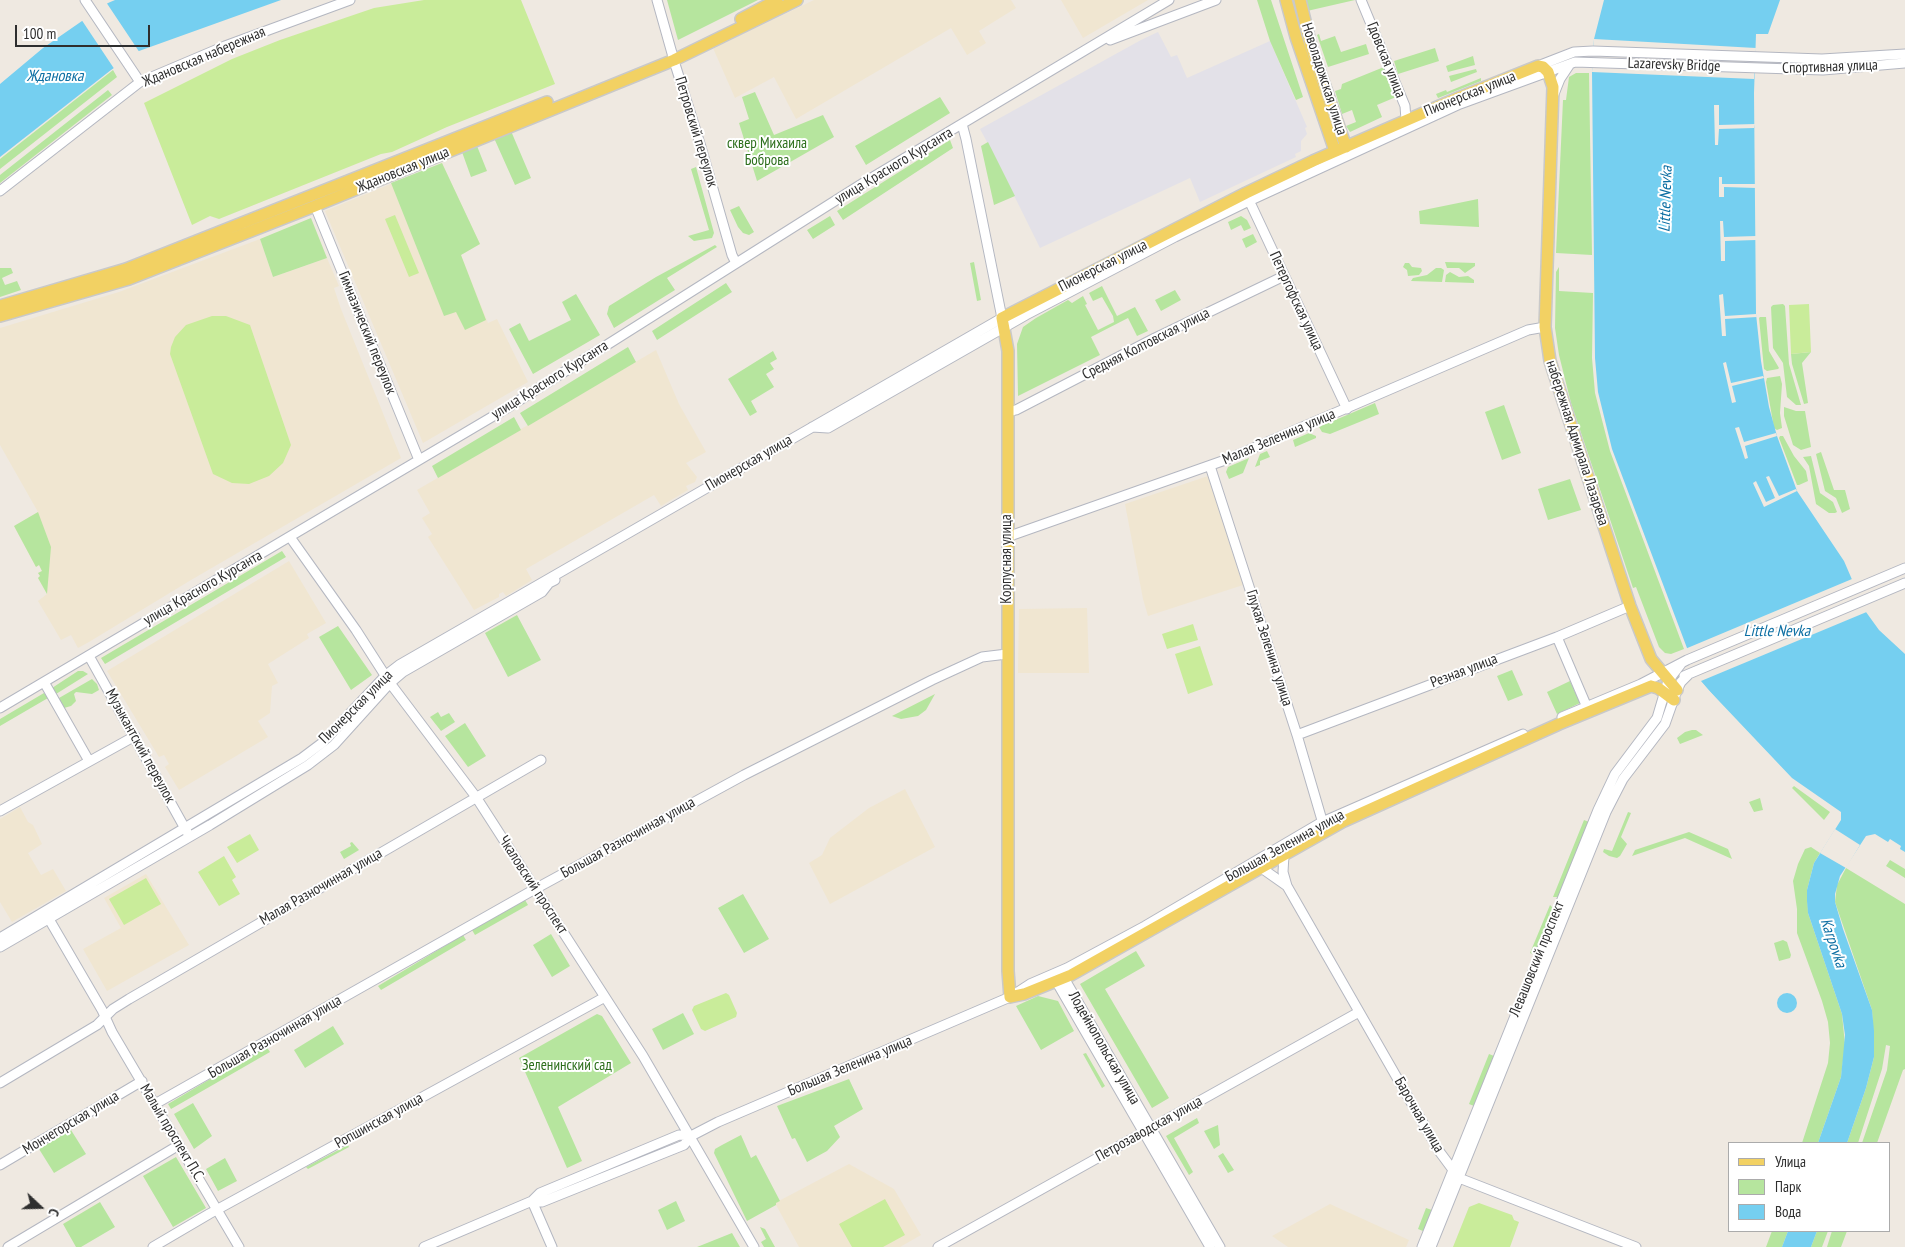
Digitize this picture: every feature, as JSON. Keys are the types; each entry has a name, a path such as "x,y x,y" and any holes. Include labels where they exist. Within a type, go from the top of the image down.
{"main road":[{"name":"Ждановская улица","path":"0,306 126,269 673,56 777,0"},
{"name":"Ждановская улица","path":"0,316 129,279 315,206 673,56 796,0"},
{"name":"Новоладожская улица","path":"1286,0 1296,37 1342,152"},
{"name":"Новоладожская улица","path":"1300,0 1311,46 1342,152"},
{"name":"Пионерская улица","path":"1003,323 1248,197 1406,120 1543,69"},
{"name":"набережная Адмирала Лазарева","path":"1543,69 1553,87 1545,327 1550,361 1563,407 1630,606 1658,679 1672,694"},
{"name":"Корпусная улица","path":"1003,323 1008,351 1007,654 1008,976 1010,997"},
{"name":"Большая Зеленина улица","path":"1010,997 1024,994 1060,979 1284,855 1324,826 1370,809 1658,679"},
{"path":"1658,679 1658,688 1672,694"}],"street":[{"name":"Ждановская набережная","path":"0,191 140,82 225,46 350,0"},
{"name":"Петровский переулок","path":"657,0 736,264"},
{"name":"улица Красного Курсанта","path":"0,708 507,408 868,180 1169,0"},
{"name":"улица Красного Курсанта","path":"1096,45 1216,0"},
{"name":"Гдовская улица","path":"1361,0 1405,106 1406,120"},
{"path":"86,3 140,82"},
{"name":"Lazarevsky Bridge","path":"1543,69 1574,52 1593,51 1755,57"},
{"name":"Спортивная улица","path":"1755,57 1822,59 1905,54"},
{"name":"Lazarevsky Bridge","path":"1570,64 1575,62 1593,62 1755,68"},
{"path":"1543,69 1570,64"},
{"path":"1553,97 1560,79 1570,64"},
{"name":"Спортивная улица","path":"1755,68 1822,70 1905,64"},
{"name":"Пионерская улица","path":"1342,152 1543,69"},
{"name":"Корпусная улица","path":"962,124 972,165 1003,323"},
{"name":"Петергофская улица","path":"1248,197 1347,408"},
{"name":"Гимназический переулок","path":"315,206 419,460"},
{"name":"Средняя Колтовская улица","path":"1008,412 1016,410 1155,338 1284,276"},
{"name":"Пионерская улица","path":"0,947 47,915 187,832 312,751 388,679 399,665 812,427 1003,323"},
{"name":"Пионерская улица","path":"812,427 828,428 1003,323"},
{"name":"Малая Зеленина улица","path":"1007,537 1210,466 1528,330 1545,327"},
{"name":"Глухая Зеленина улица","path":"1210,466 1297,735 1324,826"},
{"name":"Чкаловский проспект","path":"290,537 388,679 476,797 643,1056 754,1247"},
{"name":"Пионерская улица","path":"388,679 542,592 550,583 571,571 580,560"},
{"path":"1658,679 1685,661 1905,568"},
{"path":"1658,679 1690,674 1905,583"},
{"name":"Резная улица","path":"1297,735 1557,636 1630,606"},
{"path":"1557,636 1588,709"},
{"name":"Большая Разночинная улица","path":"156,1104 535,889 744,775 847,722 982,658 1007,654"},
{"name":"Музыкантский переулок","path":"89,656 187,832"},
{"path":"1672,694 1690,674"},
{"path":"44,682 89,761"},
{"name":"Левашовский проспект","path":"1422,1247 1598,810 1616,774 1672,694"},
{"name":"Левашовский проспект","path":"1432,1247 1606,812 1623,779 1665,724 1672,694"},
{"path":"0,811 135,736"},
{"name":"Малая Разночинная улица","path":"105,1018 113,1008 128,999 541,760"},
{"name":"Большая Зеленина улица","path":"424,1247 532,1201 540,1193 679,1135 691,1136 718,1122 1010,997 1030,984 1067,968 1145,926 1324,826"},
{"name":"Барочная улица","path":"1284,855 1284,872 1287,886 1439,1150 1459,1178 1636,1247"},
{"name":"Барочная улица","path":"1260,868 1287,886"},
{"name":"Пионерская улица","path":"0,938 47,915"},
{"name":"Малый проспект П.С.","path":"47,915 239,1247"},
{"name":"Лодейнопольская улица","path":"1060,979 1147,1130 1210,1247"},
{"name":"Ропшинская улица","path":"153,1247 605,996"},
{"name":"Петрозаводская улица","path":"938,1247 1359,1012"},
{"path":"0,1083 97,1025 105,1018"},
{"name":"Мончегорская улица","path":"0,1165 142,1081"},
{"name":"Лодейнопольская улица","path":"1147,1130 1220,1247"},
{"path":"8,1247 179,1145"},
{"path":"532,1201 552,1247"}],"shaded area":[{"path":"814,0 1011,0 1016,8 979,31 986,43 967,55 951,28 796,119 774,77 735,98 713,48"},
{"path":"1061,0 1148,0 1083,38"},
{"path":"1158,32 1171,57 1177,55 1187,78 1270,41 1307,127 1305,128 1307,134 1301,141 1301,151 1295,154 1296,157 1200,202 1190,178 1040,248 980,129"},
{"path":"442,163 480,244 461,255 488,323 497,319 528,382 423,443 325,211"},
{"path":"260,239 273,277 327,258 339,286 334,288 341,309 401,458 78,648 71,635 61,640 38,601 47,594 38,578 40,576 38,573 42,571 39,565 36,567 14,526 38,512 0,445 0,328 119,292"},
{"path":"656,350 679,404 706,452 686,463 697,477 695,482 686,486 688,490 661,506 654,495 526,569 532,580 506,596 503,592 499,594 499,597 474,610 428,537 432,534 422,518 430,513 417,490"},
{"path":"1208,476 1243,585 1148,616 1125,504"},
{"path":"289,561 326,623 307,634 309,638 268,664 278,683 272,686 270,713 258,721 268,737 179,790 165,767 169,764 164,755 159,757 107,671"},
{"path":"1087,608 1089,673 1018,673 1019,609"},
{"path":"905,789 935,847 830,904 809,863 822,855 830,838 869,808"},
{"path":"20,807 28,822 33,825 42,844 28,853 41,875 53,869 66,891 12,922 0,902 0,819"},
{"path":"146,874 189,945 107,991 83,949 121,928 104,898"},
{"path":"849,1164 894,1189 921,1235 900,1247 799,1247 775,1203"},
{"path":"1330,1204 1409,1240 1406,1247 1288,1247 1272,1236"}],"green space":[{"path":"424,0 521,0 555,84 447,127 392,152 381,154 219,219 210,216 192,225 144,103 232,59 280,40 374,8"},
{"path":"667,0 758,0 678,40"},
{"path":"1257,0 1271,0 1303,97 1296,100 1270,41"},
{"path":"1306,0 1355,0 1307,11"},
{"path":"1319,34 1321,41 1335,36 1341,52 1366,44 1369,54 1328,67 1317,35"},
{"path":"1435,48 1439,61 1398,74 1394,61"},
{"path":"1473,56 1475,65 1448,72 1446,66"},
{"path":"1384,67 1396,97 1377,105 1382,117 1350,132 1346,126 1356,122 1352,110 1342,114 1335,91 1341,89 1342,84"},
{"path":"1476,69 1477,72 1451,82 1449,76"},
{"path":"113,70 117,77 0,169 0,159"},
{"path":"1576,73 1589,73 1592,255 1556,253 1563,100 1566,100 1569,77"},
{"path":"1481,78 1481,81 1438,98 1436,94 1446,90 1447,92"},
{"path":"108,90 112,95 0,183 0,175"},
{"name":"сквер Михаила Боброва","path":"755,92 774,135 823,115 834,137 757,181 739,123 749,119 742,97"},
{"path":"940,97 950,113 866,165 855,146"},
{"path":"511,131 531,178 515,185 494,138"},
{"path":"950,140 953,148 843,220 837,211"},
{"path":"988,142 1015,196 994,205 981,146"},
{"path":"477,146 487,171 471,177 462,152"},
{"path":"442,163 480,244 461,255 486,320 465,330 456,312 444,316 391,183"},
{"path":"696,167 714,233 712,238 694,241 688,236 709,230 691,169"},
{"path":"1478,199 1479,227 1420,224 1419,211"},
{"path":"739,206 754,232 749,235 743,233 738,227 730,210"},
{"path":"395,215 419,273 409,277 385,219"},
{"path":"830,216 835,225 813,239 807,230"},
{"path":"1241,216 1247,220 1251,228 1244,231 1241,225 1231,230 1228,222"},
{"path":"311,218 327,258 273,277 260,239"},
{"path":"1253,234 1257,242 1246,248 1242,239"},
{"path":"715,245 717,247 667,278 675,290 614,328 607,314 609,306 656,277"},
{"path":"974,262 981,300 977,301 970,263"},
{"path":"1445,262 1475,263 1475,266 1465,273 1459,268 1447,268"},
{"path":"1405,263 1409,263 1412,267 1421,268 1422,271 1419,275 1408,276 1407,270 1403,267"},
{"path":"1559,267 1559,291 1593,293 1592,358 1595,393 1610,451 1684,649 1671,654 1665,653 1659,647 1636,587 1633,588 1571,403 1559,355 1555,328 1556,272"},
{"path":"0,268 11,268 13,273 2,278 5,285 17,281 21,290 0,297"},
{"path":"1436,268 1444,270 1442,282 1411,281 1413,278 1427,275"},
{"path":"1450,272 1459,277 1468,276 1474,280 1474,283 1445,282 1446,275"},
{"path":"726,283 732,292 657,340 652,331"},
{"path":"1102,286 1117,316 1135,307 1148,331 1137,336 1128,318 1091,337 1100,355 1018,396 1017,344 1023,327 1068,300 1072,303 1083,296 1087,304 1085,305 1098,330 1114,322 1113,316 1102,297 1093,301 1089,293"},
{"path":"1175,290 1181,300 1161,311 1155,300"},
{"path":"576,294 600,335 533,374 509,329 520,323 529,341 571,320 562,302"},
{"path":"1783,304 1785,306 1789,364 1801,405 1796,405 1787,397 1783,363 1773,348 1771,307"},
{"path":"1809,304 1811,352 1791,354 1789,305"},
{"path":"212,316 226,316 250,325 291,445 283,463 269,476 249,484 232,483 213,474 170,354 175,337 186,325"},
{"path":"1760,317 1766,317 1769,351 1778,369 1767,371 1764,369"},
{"path":"628,347 636,362 528,426 520,413"},
{"path":"773,351 777,359 770,363 774,369 766,374 774,387 751,401 757,412 750,416 728,379"},
{"path":"1811,352 1802,363 1808,403 1804,404 1792,364 1791,354"},
{"path":"1780,376 1782,384 1780,413 1782,428 1777,430 1774,428 1766,382 1767,378"},
{"path":"1375,403 1379,414 1330,434 1322,432 1319,427"},
{"path":"1504,405 1521,453 1502,460 1485,412"},
{"path":"1784,407 1796,411 1805,411 1811,447 1801,450 1793,445 1784,416"},
{"path":"514,417 521,430 438,478 432,466"},
{"path":"1309,433 1316,436 1316,438 1295,447 1293,440"},
{"path":"1783,436 1794,456 1806,471 1808,481 1797,485 1779,438"},
{"path":"1267,451 1270,457 1260,461 1260,465 1255,467 1260,454"},
{"path":"1821,452 1834,490 1845,490 1850,509 1842,513 1836,498 1825,491 1816,454"},
{"path":"1811,456 1820,493 1833,502 1837,512 1835,513 1829,513 1816,504 1809,466 1803,457"},
{"path":"1249,458 1243,473 1229,479 1226,472 1228,467"},
{"path":"1570,479 1581,510 1548,520 1538,489"},
{"path":"38,512 51,547 47,594 38,578 40,576 38,573 42,571 39,565 36,567 14,526"},
{"path":"282,551 286,557 105,664 101,658"},
{"path":"517,615 541,660 508,677 485,633"},
{"path":"1193,624 1198,640 1167,649 1162,634"},
{"path":"338,626 372,675 351,690 319,637"},
{"path":"1200,646 1213,685 1188,694 1175,654"},
{"path":"1512,670 1523,695 1508,701 1497,676"},
{"path":"78,671 88,674 56,694 52,688"},
{"path":"92,679 97,684 99,690 92,694 76,692 74,694 76,701 71,706 64,708 59,698"},
{"path":"1570,681 1580,703 1557,714 1547,692"},
{"path":"44,693 48,698 0,726 0,719"},
{"path":"935,694 926,710 918,716 901,719 892,716"},
{"path":"438,712 441,717 449,713 455,722 441,731 430,717"},
{"path":"465,723 486,756 468,767 445,736"},
{"path":"1696,730 1703,735 1680,744 1677,738 1685,732"},
{"path":"1794,786 1830,812 1824,820 1792,788"},
{"path":"1760,798 1763,810 1754,812 1749,802"},
{"path":"1628,812 1631,813 1621,837 1627,844 1617,858 1609,856 1603,852 1604,849 1612,851"},
{"path":"1584,820 1589,822 1558,897 1553,897"},
{"path":"1689,832 1728,849 1732,859 1685,838 1632,856 1635,850"},
{"path":"250,834 259,850 237,863 227,847"},
{"path":"352,842 359,850 344,859 340,852 351,846 350,843"},
{"path":"1811,847 1820,853 1814,863 1807,890 1808,913 1842,1014 1845,1045 1841,1077 1818,1142 1802,1142 1828,1063 1830,1043 1828,1022 1822,1001 1797,933 1797,909 1793,881 1805,849"},
{"path":"224,856 236,877 232,880 240,894 219,906 198,872"},
{"path":"1890,860 1905,869 1905,878 1886,866"},
{"path":"1846,868 1905,904 1905,1069 1903,1070 1877,1142 1862,1142 1887,1070 1890,1046 1886,1045 1882,1069 1858,1142 1847,1142 1866,1088 1874,1057 1874,1044 1872,1010 1835,902 1837,885"},
{"path":"146,878 161,904 124,925 109,899"},
{"path":"743,894 769,939 744,953 718,908"},
{"path":"525,900 528,905 475,935 472,930"},
{"path":"1550,905 1554,909 1535,955 1530,953"},
{"path":"551,934 570,966 552,977 533,945"},
{"path":"463,935 466,940 381,990 378,986"},
{"path":"1783,940 1787,942 1791,955 1790,958 1779,961 1774,943"},
{"path":"1136,951 1145,966 1105,989 1169,1098 1152,1108 1080,984"},
{"path":"726,993 729,995 737,1013 736,1017 705,1031 701,1029 692,1010 694,1006"},
{"path":"1038,996 1058,1001 1074,1031 1041,1050 1016,1006"},
{"path":"683,1013 694,1034 663,1050 652,1029"},
{"name":"Зеленинский сад","path":"597,1014 602,1016 631,1063 558,1107 582,1161 567,1168 519,1058"},
{"path":"333,1026 344,1044 305,1068 294,1050"},
{"path":"266,1046 270,1052 171,1109 168,1104"},
{"path":"1086,1053 1105,1086 1102,1088 1083,1054"},
{"path":"1489,1054 1494,1056 1474,1106 1469,1104"},
{"path":"849,1079 863,1109 834,1126 840,1137 827,1151 807,1162 795,1138 792,1139 777,1106"},
{"path":"193,1103 212,1136 194,1149 174,1114"},
{"path":"1197,1118 1199,1123 1174,1138 1193,1172 1189,1175 1166,1136"},
{"path":"1218,1125 1220,1145 1214,1149 1204,1131"},
{"path":"71,1130 86,1154 54,1173 39,1149"},
{"path":"741,1135 751,1158 756,1155 780,1201 747,1221 714,1153 715,1149"},
{"path":"348,1145 349,1147 308,1169 306,1167"},
{"path":"1223,1153 1234,1170 1228,1173 1218,1156"},
{"path":"176,1157 206,1208 173,1227 143,1176"},
{"path":"225,1158 237,1181 218,1191 206,1169"},
{"path":"885,1199 905,1235 883,1247 852,1247 839,1224"},
{"path":"676,1201 685,1221 667,1230 658,1210"},
{"path":"100,1202 115,1227 81,1247 76,1247 63,1224"},
{"path":"1479,1203 1512,1215 1514,1220 1519,1222 1510,1247 1453,1247 1469,1207"},
{"path":"1426,1208 1432,1210 1423,1231 1418,1229"},
{"path":"760,1227 765,1229 775,1247 764,1247 761,1242 766,1239"},
{"path":"1772,1232 1788,1232 1782,1247 1766,1247"},
{"path":"1817,1232 1828,1232 1822,1247 1811,1247"},
{"path":"1832,1232 1847,1232 1841,1247 1827,1247"},
{"path":"732,1233 740,1247 697,1247"}],"water":[{"name":"Ждановка","path":"115,0 281,0 139,51 111,70 0,157 0,84 43,48"},
{"name":"Little Nevka","path":"1604,0 1780,0 1768,34 1756,34 1754,93 1756,314 1761,361 1769,407 1777,436 1797,491 1844,561 1866,612 1879,630 1905,654 1905,852 1900,849 1901,846 1890,839 1888,842 1875,834 1866,836 1840,876 1835,894 1835,902 1843,929 1872,1010 1874,1031 1874,1057 1866,1088 1847,1142 1818,1142 1841,1077 1845,1035 1842,1014 1808,913 1807,901 1807,890 1814,863 1841,820 1841,812 1792,778 1701,682 1612,449 1598,392 1595,358 1592,72 1594,39"},
{"path":"1787,993 1794,996 1797,1003 1794,1010 1787,1013 1780,1010 1777,1003 1780,996"},
{"path":"1788,1232 1817,1232 1811,1247 1782,1247"}],"pier":[{"path":"106,2 140,53 115,70 81,19"},
{"path":"1594,39 1756,48 1754,79 1592,72"},
{"path":"1714,105 1719,105 1719,125 1755,124 1754,128 1719,129 1718,145 1715,145"},
{"path":"1719,177 1722,177 1722,184 1756,184 1756,188 1724,187 1724,197 1719,197"},
{"path":"1720,221 1723,221 1724,237 1756,236 1756,240 1725,241 1725,261 1721,261"},
{"path":"1723,294 1725,316 1756,314 1757,317 1725,319 1726,336 1722,336 1719,295"},
{"path":"1726,362 1731,383 1763,376 1764,378 1732,386 1736,402 1732,403 1723,363"},
{"path":"1739,427 1744,442 1776,433 1777,436 1745,446 1748,458 1745,459 1735,428"},
{"path":"1769,476 1779,496 1796,489 1797,491 1764,507 1753,483 1756,481 1766,502 1775,498 1766,477"},
{"path":"1852,577 1869,611 1701,681 1717,700 1715,702 1699,683 1685,649 1852,579"},
{"path":"1835,829 1860,845 1846,868 1820,853"}],"water label":[{"name":"Karpovka","path":"1833,943"}]}
